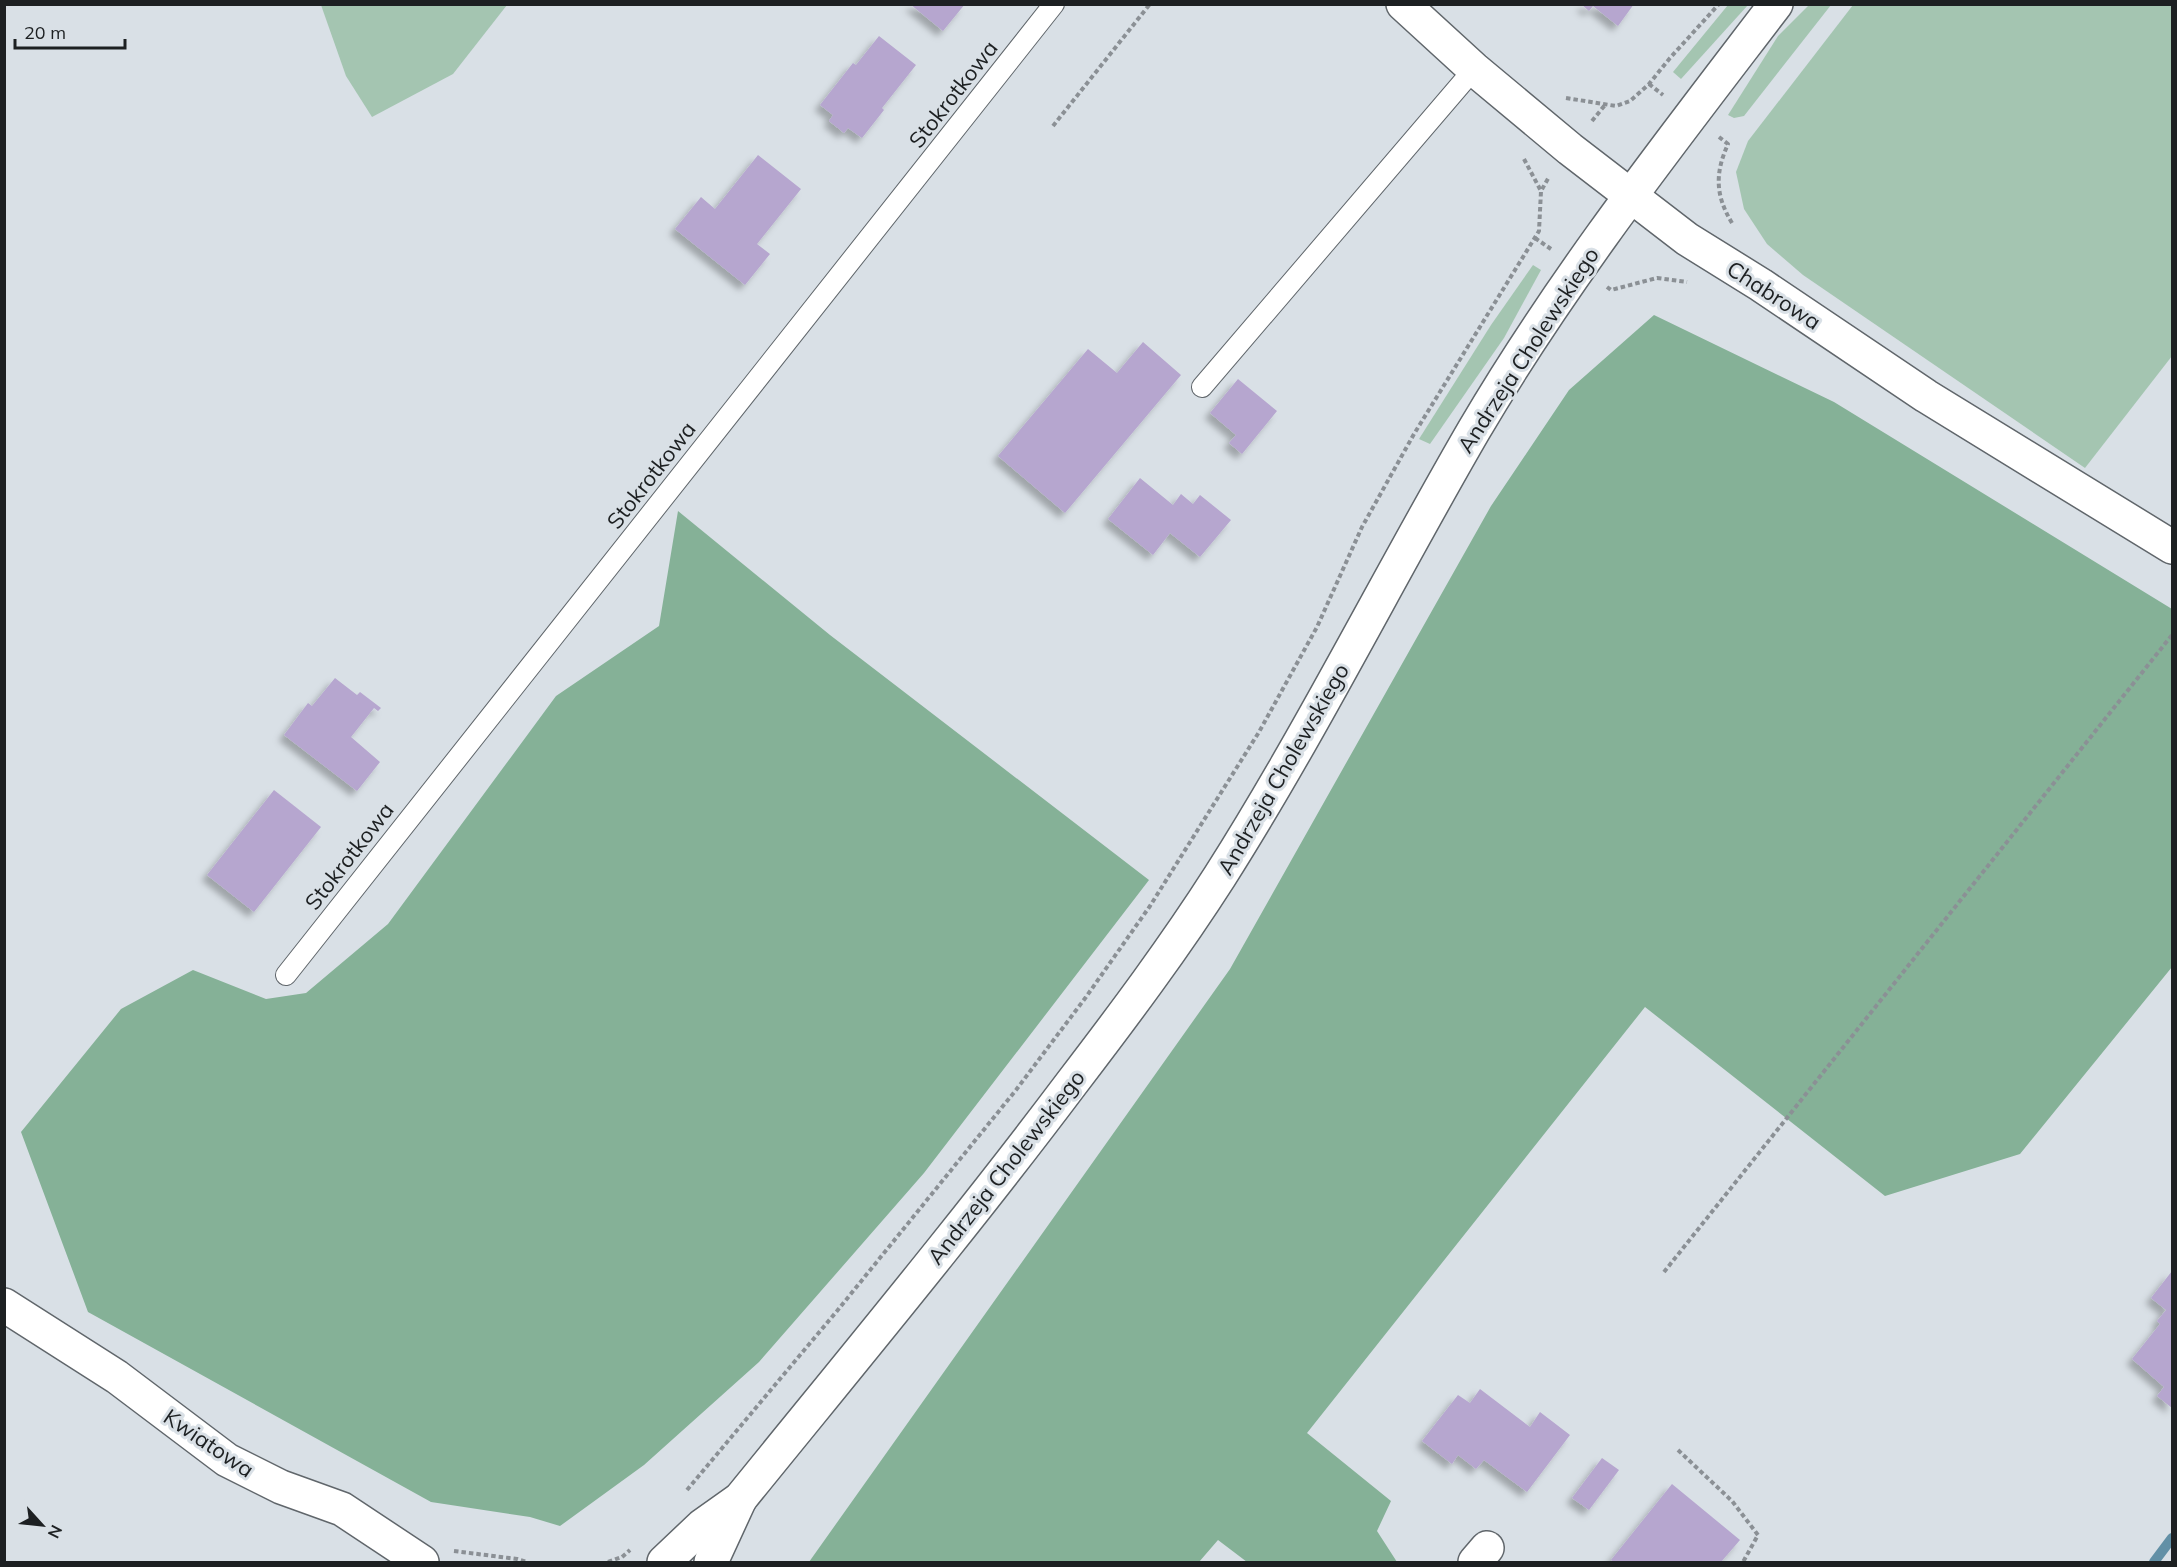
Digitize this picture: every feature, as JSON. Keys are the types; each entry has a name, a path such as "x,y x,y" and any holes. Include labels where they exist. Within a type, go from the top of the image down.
{"street":[{"name":"Chabrowa","path":"1403,4 1474,69 1570,149 1687,239 1761,285 1926,396 2172,547"},
{"name":"Andrzeja Cholewskiego","path":"664,1563 702,1526 740,1499 1006,1170 1145,987 1219,878 1288,766 1476,428 1578,267 1776,4"},
{"name":"Kwiatowa","path":"4,1305 117,1377 227,1460 281,1487 342,1509 412,1556"},
{"name":"Andrzeja Cholewskiego","path":"711,1563 740,1499"}],"lane":[{"name":"Stokrotkowa","path":"286,975 1054,4"},
{"path":"1203,387 1474,69"}],"path":[{"path":"1053,126 1150,4"},
{"path":"1590,124 1605,105 1616,106 1630,101 1650,84 1670,58 1719,4"},
{"path":"1650,84 1667,98"},
{"path":"1715,135 1728,144 1718,170 1719,195"},
{"path":"684,1494 837,1311 1016,1090 1086,997 1150,906 1258,732 1317,627 1362,526 1414,434 1535,238 1541,222 1541,191 1551,175"},
{"path":"1535,238 1554,251"},
{"path":"1602,284 1611,290 1657,278"},
{"path":"1664,1272 2172,635"},
{"path":"1678,1449 1731,1501 1758,1535 1743,1563"},
{"path":"412,1556 454,1550 527,1563"}],"green space":[{"path":"321,4 507,5 453,74 372,117 346,76"},
{"path":"1810,4 1831,5 1744,116 1734,118 1728,115 1778,36"},
{"path":"1728,5 1748,5 1681,79 1673,72"},
{"path":"1853,5 2172,5 2172,356 2085,468 1803,275 1767,244 1744,209 1736,172 1748,141"},
{"path":"1533,265 1541,270 1504,338 1430,444 1419,439 1491,325"},
{"path":"1654,315 1834,402 2172,609 2172,967 2020,1154 1885,1196 1645,1007 1307,1433 1391,1501 1377,1531 1397,1562 1247,1562 1218,1540 1199,1562 809,1562 1230,969 1491,506 1569,390"},
{"path":"678,511 830,635 1149,880 924,1173 759,1362 644,1465 560,1526 530,1517 431,1502 88,1312 21,1132 121,1009 193,970 266,999 306,993 388,924 556,696 659,626"}],"building":[{"path":"910,4 965,4 943,31"},
{"path":"1581,4 1634,4 1618,26 1593,6 1589,11"},
{"path":"879,36 916,65 862,138 848,128 844,133 829,121 833,115 820,105 853,63 856,65"},
{"path":"758,155 801,189 757,244 770,254 745,285 675,229 701,197 715,209"},
{"path":"1143,342 1181,375 1065,513 998,456 1088,349 1117,373"},
{"path":"1238,379 1277,411 1242,454 1229,443 1236,435 1210,413"},
{"path":"1140,478 1173,505 1181,494 1193,504 1200,495 1231,520 1200,557 1170,533 1153,555 1108,519"},
{"path":"335,678 357,695 360,692 381,708 378,711 374,708 351,737 380,762 357,791 284,735 308,703 312,706"},
{"path":"274,790 321,827 254,912 207,875"},
{"path":"2172,1271 2172,1408 2157,1396 2164,1387 2132,1359 2160,1324 2157,1321 2166,1310 2151,1298"},
{"path":"1480,1389 1530,1427 1540,1412 1570,1435 1527,1492 1484,1460 1476,1469 1458,1455 1452,1464 1422,1441 1458,1395 1470,1403"},
{"path":"1602,1458 1619,1470 1589,1510 1572,1498"},
{"path":"1672,1484 1740,1540 1721,1562 1614,1562 1611,1560"}],"waterway":[{"path":"2154,1562 2172,1538"}]}
